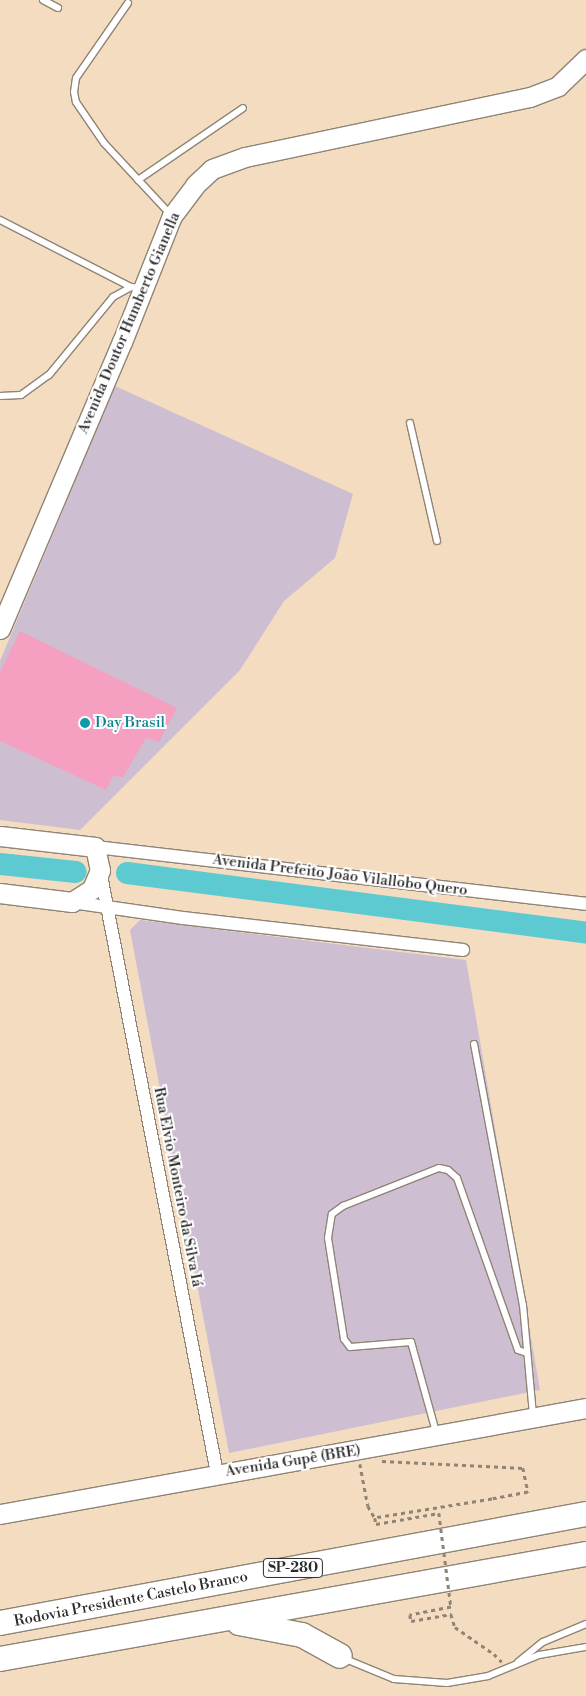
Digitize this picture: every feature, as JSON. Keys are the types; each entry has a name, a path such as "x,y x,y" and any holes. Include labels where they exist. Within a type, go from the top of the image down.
{"highway":[{"name":"Rodovia Presidente Castelo Branco","path":"0,1623 586,1514"},
{"name":"SP-280","path":"0,1659 586,1554"},
{"path":"208,1621 282,1629 302,1635 340,1656"}],"main road":[{"name":"Avenida Doutor Humberto Gianella","path":"0,629 138,288 172,216 195,185 212,169 287,147 530,97 558,86 586,59"},
{"name":"Avenida Prefeito João Vilallobo Quero","path":"0,836 95,847"},
{"path":"0,893 72,902 89,892 100,870 95,847"},
{"name":"Avenida Gupê (BRE)","path":"0,1514 217,1473 534,1419 586,1408"}],"street":[{"name":"Avenida Prefeito João Vilallobo Quero","path":"95,847 586,904"},
{"path":"100,870 108,907"},
{"path":"72,902 463,950"},
{"name":"Rua Elvio Monteiro da Silva Iá","path":"108,907 217,1473"}],"lane":[{"path":"43,0 58,8"},
{"path":"128,3 76,78 74,92 76,102 104,143 172,216"},
{"path":"138,180 242,108"},
{"path":"0,220 138,288"},
{"path":"0,396 21,394 48,375 101,309 114,297 138,288"},
{"path":"410,423 437,542"},
{"path":"474,1044 523,1304 534,1419"},
{"path":"437,1436 411,1342 350,1347 344,1339 328,1238 332,1214 343,1206 439,1168 448,1170 457,1178 518,1350 527,1353"},
{"path":"516,1665 543,1642 586,1624"},
{"path":"340,1656 394,1679 433,1683 471,1680 540,1655 586,1647"}],"path":[{"path":"369,1461 359,1460 368,1506 375,1518 376,1524 439,1513 451,1607 410,1615 411,1621 450,1614 455,1628 494,1654"},
{"path":"375,1518 528,1492 524,1468 379,1461"}],"shaded area":[{"path":"115,386 353,494 335,558 284,601 240,670 80,830 0,820 0,661"},
{"path":"140,920 466,960 540,1390 229,1453 130,930"}],"building":[{"name":"Day Brasil","path":"20,631 177,708 159,742 146,738 123,777 113,776 106,790 0,741 0,672"}],"waterway":[{"path":"0,864 76,872"},
{"path":"127,873 586,933"}],"place":[{"name":"Day Brasil","path":"85,723"}]}
